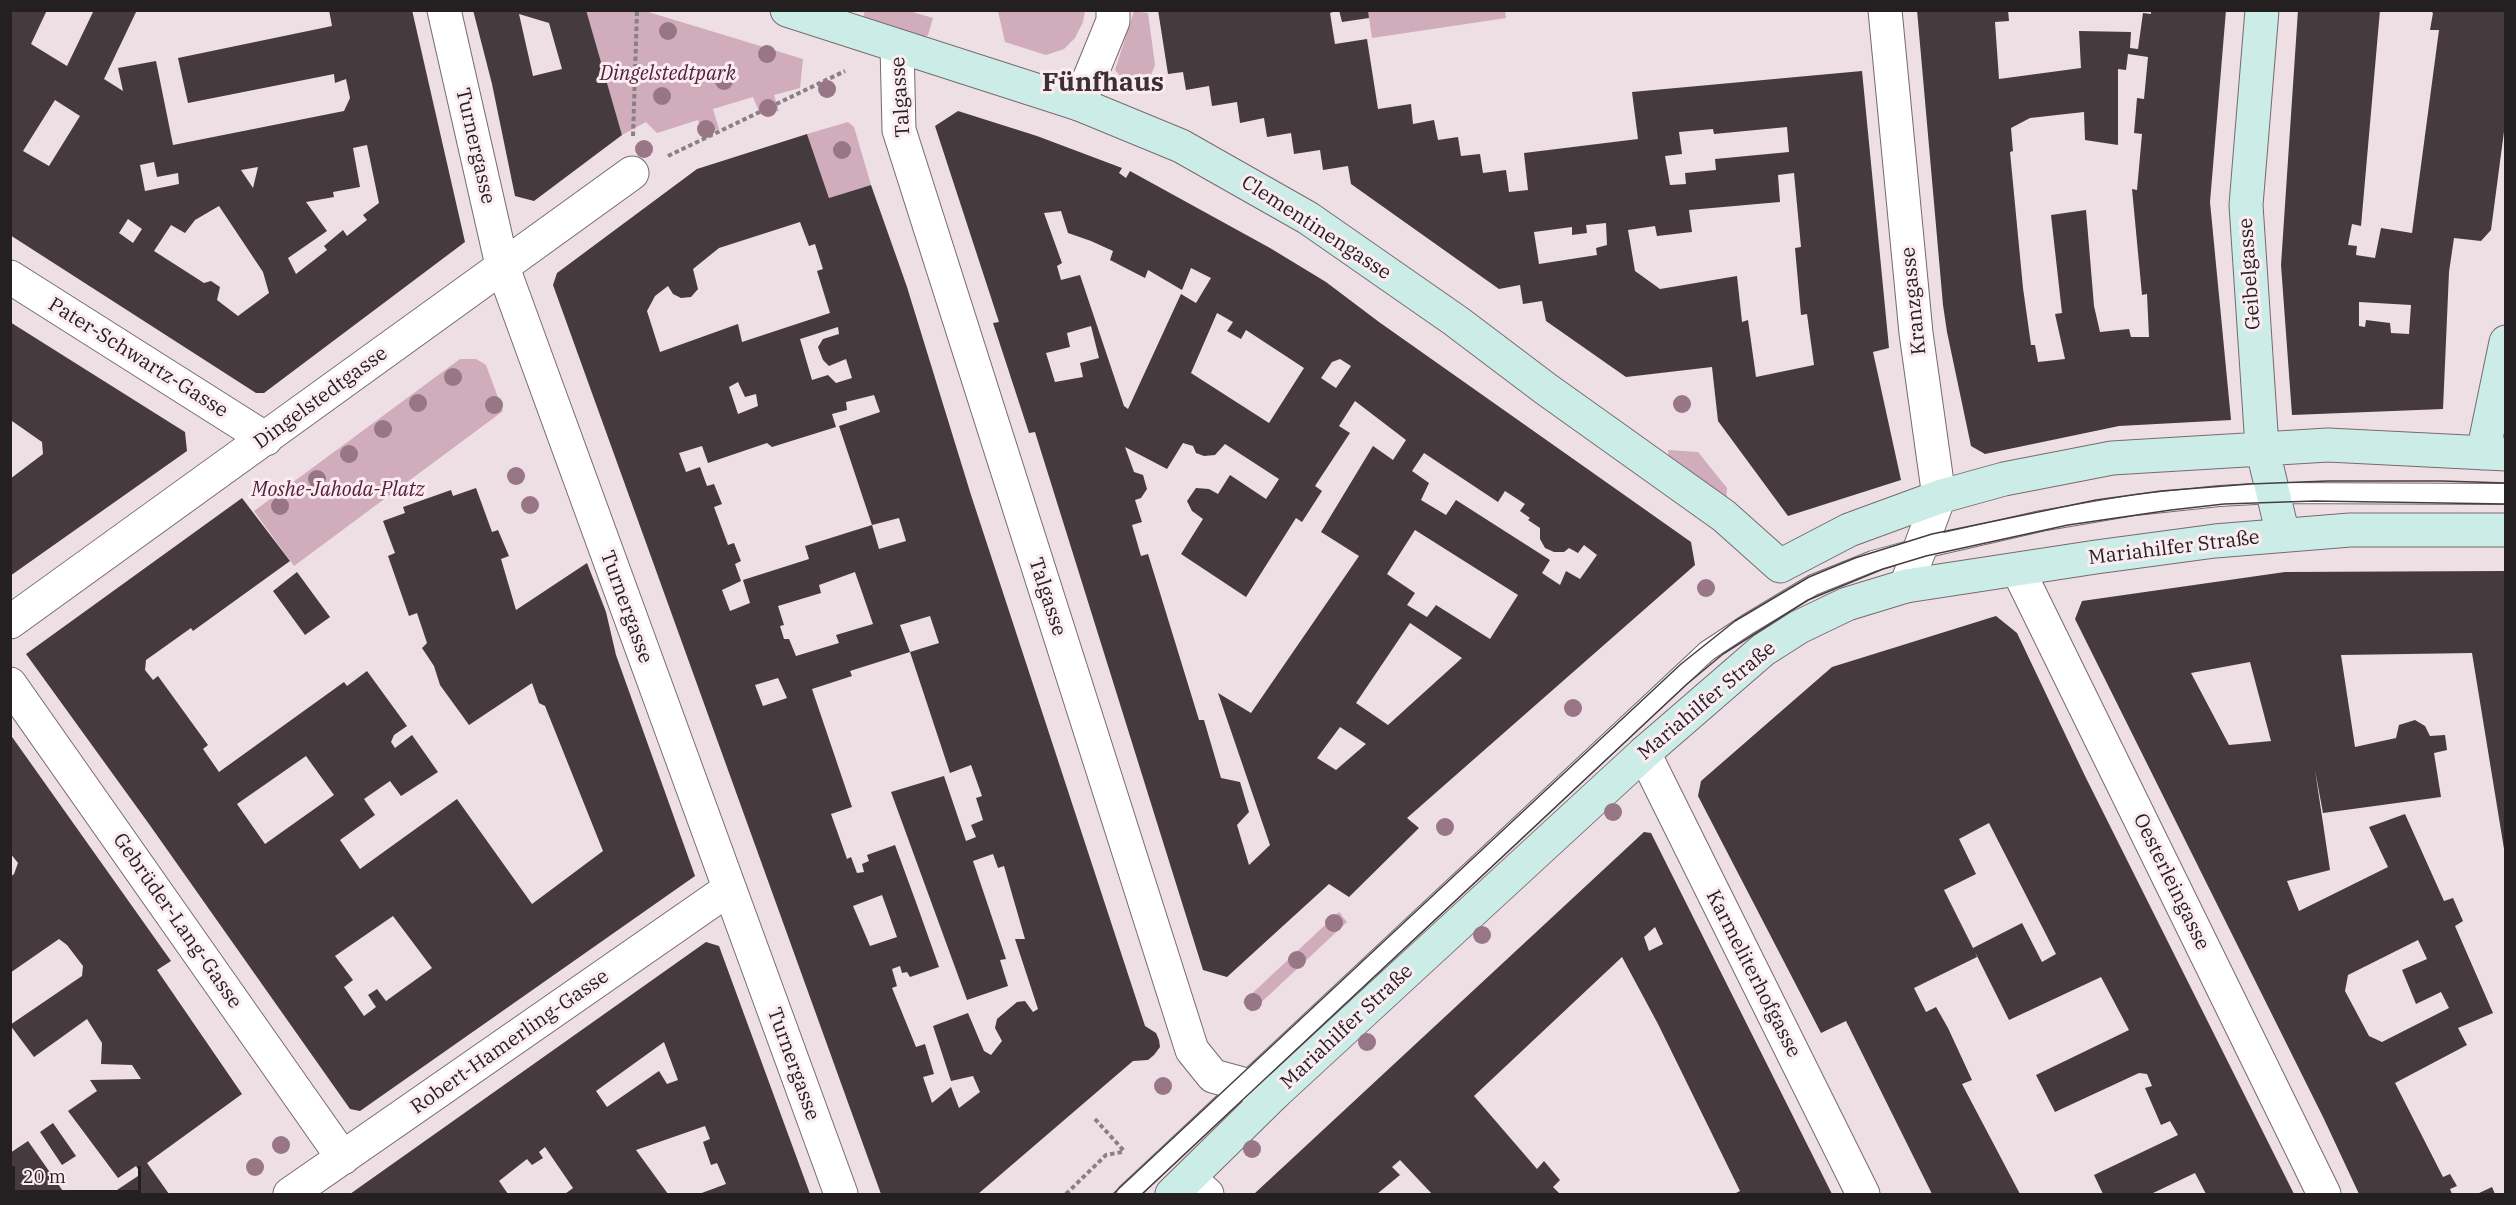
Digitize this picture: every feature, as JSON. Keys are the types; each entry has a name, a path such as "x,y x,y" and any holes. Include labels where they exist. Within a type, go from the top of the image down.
{"street":[{"name":"Turnergasse","path":"444,10 502,266 841,1194"},
{"name":"Clementinengasse","path":"787,10 1079,104 1181,146 1308,218 1456,321 1546,389 1724,516 1780,566 1849,530 1939,496"},
{"path":"1079,104 1113,21 1113,10"},
{"name":"Kranzgasse","path":"1885,10 1916,333 1939,496 1906,586"},
{"name":"Geibelgasse","path":"2262,10 2246,206 2262,447 2283,535"},
{"name":"Talgasse","path":"897,46 899,130 1192,1050 1213,1076 1275,1093"},
{"name":"Dingelstedtgasse","path":"10,622 632,173"},
{"name":"Pater-Schwartz-Gasse","path":"10,277 266,439"},
{"path":"1939,496 2004,479 2112,458 2262,447 2328,445 2494,454 2505,342"},
{"name":"Mariahilfer Straße","path":"1189,1189 1275,1093 1644,753 1763,650 1799,627 1847,604 1906,586 2203,543 2350,530 2505,530"},
{"name":"Oesterleingasse","path":"2018,570 2324,1194"},
{"name":"Gebrüder-Lang-Gasse","path":"10,684 344,1158"},
{"name":"Karmeliterhofgasse","path":"1644,753 1863,1194"},
{"name":"Robert-Hamerling-Gasse","path":"290,1194 729,890"}],"lane":[{"path":"1127,1194 1707,651 1813,585 1873,561 1920,549 2041,521 2135,505 2273,493 2505,494"}],"path":[{"path":"637,10 632,173 897,46"},
{"path":"1066,1194 1107,1155 1125,1152 1095,1119"}],"green space":[{"path":"998,10 1085,11 1083,22 1075,38 1064,49 1046,55 1005,42"},
{"name":"Dingelstedtpark","path":"586,11 645,11 803,59 800,88 774,95 779,111 760,114 753,97 713,109 719,129 702,134 698,120 657,133 646,122 622,135"},
{"path":"865,11 909,11 933,18 928,35 917,41 861,24"},
{"path":"1134,11 1148,13 1155,65 1149,80 1141,85 1128,85 1115,70"},
{"path":"1368,11 1505,11 1506,18 1372,38"},
{"path":"848,122 854,127 871,185 829,198 807,134"},
{"name":"Moshe-Jahoda-Platz","path":"460,359 476,359 486,365 503,411 294,566 254,511"},
{"path":"1668,450 1698,452 1727,488 1726,504 1669,462"},
{"path":"1339,912 1347,922 1251,1012 1243,1002"}],"building":[{"path":"10,10 47,10 31,44 67,66 94,10 137,10 104,79 123,91 118,68 156,61 173,145 344,111 350,98 346,79 335,83 334,74 188,103 178,58 332,26 329,10 412,10 465,242 264,393 256,393 10,235","holes":["55,100 80,116 49,166 23,151","367,145 379,203 363,215 367,220 347,236 343,230 324,246 327,250 296,274 288,258 327,231 306,202 334,197 333,192 360,187 353,148","154,162 157,177 178,173 179,184 145,191 140,165","258,167 253,188 241,170","219,206 263,272 269,293 238,316 217,300 220,287 211,281 204,283 154,251 171,225 185,233 195,220","128,219 142,229 133,243 119,233"]},
{"path":"473,10 586,10 622,135 534,201 515,196 492,84","holes":["519,14 549,23 562,69 533,76"]},
{"path":"1158,10 1338,10 1330,13 1335,44 1367,39 1378,109 1411,104 1413,124 1434,120 1438,140 1458,137 1461,156 1480,154 1483,173 1506,170 1509,192 1528,190 1524,153 1638,139 1632,92 1862,71 1889,348 1873,352 1901,480 1788,516 1718,421 1712,367 1626,377 1546,321 1542,301 1523,304 1520,285 1499,289 1351,184 1348,166 1323,170 1320,150 1294,154 1291,133 1267,137 1264,118 1240,123 1237,102 1212,106 1209,86 1186,90 1183,72 1168,74","holes":["1787,127 1789,152 1715,159 1716,170 1685,173 1686,184 1670,185 1665,156 1682,154 1679,132 1713,129 1714,134","1794,173 1801,247 1795,248 1801,315 1807,314 1814,365 1756,377 1748,320 1742,322 1737,276 1660,289 1635,271 1628,230 1655,226 1657,236 1692,232 1689,210 1780,202 1778,175","1606,223 1607,245 1596,248 1597,255 1539,264 1534,232 1572,227 1572,235 1587,233 1586,225"]},
{"path":"1339,10 1368,10 1369,18 1342,22"},
{"path":"1917,10 2008,10 2009,21 1995,22 1999,79 2081,68 2079,31 2131,32 2130,48 2138,49 2143,13 2151,14 2151,10 2226,10 2210,202 2231,420 2119,426 1985,454 1971,446 1943,305","holes":["2128,54 2148,57 2144,99 2137,98 2134,133 2142,134 2137,190 2132,189 2142,295 2147,294 2149,337 2131,337 2129,329 2100,332 2094,306 2086,210 2051,215 2062,313 2055,314 2065,359 2038,362 2035,345 2031,345 2023,288 2010,152 2013,151 2011,128 2030,118 2084,112 2085,140 2118,145 2118,69 2126,70"]},
{"path":"2298,10 2380,10 2361,226 2352,224 2348,245 2357,246 2356,255 2375,258 2381,228 2412,233 2439,30 2430,30 2433,13 2429,10 2505,10 2505,124 2491,230 2481,241 2454,238 2449,272 2443,409 2292,415 2281,265","holes":["2359,302 2411,305 2409,334 2391,333 2390,323 2366,320 2365,327 2359,326"]},
{"path":"958,111 1037,136 1122,168 1119,173 1126,178 1130,171 1270,248 1326,282 1379,322 1691,542 1695,565 1407,818 1419,828 1349,897 1329,884 1227,977 1203,970 1035,432 1029,433 993,323 999,322 935,126","holes":["1061,211 1068,233 1113,251 1110,260 1145,278 1148,270 1182,290 1191,268 1211,278 1196,303 1181,294 1128,409 1124,406 1080,275 1061,280 1057,266 1062,263 1044,213","1217,313 1233,322 1227,331 1241,339 1246,330 1304,368 1269,423 1191,373","1091,326 1099,358 1080,363 1083,377 1055,382 1046,353 1070,347 1067,333","1340,359 1351,366 1336,388 1321,378 1332,362","1355,401 1406,440 1393,460 1373,446 1321,532 1359,556 1251,713 1218,693 1270,845 1249,865 1237,825 1249,812 1240,782 1221,778 1204,720 1199,720 1148,554 1141,556 1132,525 1142,522 1135,500 1141,498 1147,489 1143,475 1134,472 1125,447 1167,469 1183,443 1193,446 1196,453 1204,456 1215,455 1225,444 1279,479 1266,499 1230,475 1218,494 1209,489 1196,488 1187,501 1192,511 1203,519 1181,554 1246,597 1296,518 1302,522 1322,491 1315,486 1350,433 1339,426","1424,453 1498,502 1505,491 1525,504 1520,511 1540,528 1540,539 1545,548 1554,552 1564,552 1569,548 1578,553 1584,545 1597,555 1580,579 1566,571 1560,585 1542,573 1550,560 1456,500 1446,515 1421,500 1429,483 1412,471","1415,530 1518,595 1490,639 1436,605 1427,617 1407,605 1415,593 1387,574","1410,623 1462,658 1388,725 1356,703","1340,727 1366,744 1336,770 1317,758"]},
{"path":"807,134 829,198 871,185 907,287 971,495 1145,1026 1156,1033 1159,1040 1160,1047 1154,1055 1148,1060 1133,1061 978,1194 881,1194 553,285 557,273 697,169","holes":["800,222 809,246 815,244 823,269 817,271 830,313 742,342 738,324 660,352 647,311 655,296 668,286 673,294 681,298 691,297 698,289 693,269 719,248","838,327 839,334 823,339 818,347 823,360 829,366 846,359 852,378 836,383 828,375 812,380 800,339","738,382 745,397 756,394 758,406 738,414 729,387","874,395 880,412 839,426 872,525 805,546 809,559 743,580 750,603 730,611 722,590 741,581 735,564 741,561 734,543 728,545 714,507 722,504 714,484 707,486 700,467 686,472 679,453 702,446 708,463 767,443 772,447 836,427 832,414 847,410 846,402","899,518 906,541 879,549 872,525","855,572 873,624 836,635 839,643 796,656 789,639 784,639 780,626 784,625 778,606 821,593 819,585","930,616 939,643 910,652 900,625","910,652 950,773 971,765 982,796 976,798 983,820 971,825 976,837 966,841 944,776 891,792 967,1000 1008,986 1000,960 1006,959 973,861 993,854 998,868 1004,866 1025,939 1015,939 1038,1009 1033,1012 1025,1001 1017,1002 997,1019 995,1028 1002,1041 991,1055 984,1051 968,1013 933,1026 951,1081 973,1076 980,1092 959,1108 951,1087 932,1103 923,1077 934,1074 925,1044 916,1047 892,988 897,986 892,969 900,966 902,973 907,972 910,977 939,967 895,845 867,855 869,861 862,864 864,872 857,873 851,857 847,859 831,814 852,807 812,689 852,676 850,671","778,678 787,698 763,706 755,685","882,895 897,937 870,946 853,906"]},
{"path":"10,322 185,432 187,451 10,576 10,479 43,454 42,442 12,421 10,424"},
{"path":"476,488 492,532 498,530 509,556 501,559 516,610 587,563 606,612 616,655 695,876 360,1111 350,1109 26,654 242,498 290,561 193,631 191,628 146,660 145,670 153,680 158,676 208,745 203,749 219,772 344,682 347,686 367,671 407,726 394,735 391,742 395,748 412,735 438,772 401,796 390,781 364,799 375,815 340,840 360,869 457,799 532,904 603,851 545,706 539,703 532,683 469,725 440,685 434,666 422,648 427,643 417,613 409,616 388,556 395,553 383,521 405,513 403,507 451,490 453,496","holes":["306,756 334,795 265,844 237,804","393,916 432,968 386,1001 377,989 368,995 376,1007 364,1016 344,987 353,980 335,956"]},
{"path":"2505,571 2505,855 2472,653 2341,655 2355,747 2396,738 2399,725 2415,720 2425,726 2430,736 2445,735 2447,750 2434,753 2441,797 2323,813 2315,770 2330,870 2287,881 2299,911 2388,867 2369,827 2405,814 2444,901 2453,898 2463,921 2455,926 2493,1013 2458,1028 2467,1045 2395,1083 2443,1177 2450,1174 2457,1186 2450,1189 2452,1194 2359,1194 2324,1119 2075,619 2082,601 2285,572","holes":["2250,662 2271,741 2229,745 2191,673","2418,940 2427,959 2402,970 2416,1004 2441,992 2449,1008 2382,1042 2369,1036 2345,991 2348,975"]},
{"path":"297,572 330,617 305,635 273,591"},
{"path":"1996,616 2017,633 2085,776 2294,1194 2206,1194 2195,1173 2151,1194 2103,1194 2094,1175 2178,1135 2170,1121 2161,1125 2145,1088 2152,1086 2147,1074 2139,1073 2055,1112 2036,1075 2129,1030 2101,977 2009,1020 1975,952 1977,957 1914,988 1926,1012 1936,1007 1948,1028 1972,1080 1962,1084 2020,1194 1932,1194 1846,1021 1821,1033 1698,796 1701,781 1832,667","holes":["1989,823 2056,954 2042,962 2022,923 1973,948 1944,890 1976,874 1959,839"]},
{"path":"10,734 171,961 157,970 242,1094 147,1163 169,1194 111,1194 141,1174 136,1166 118,1178 68,1111 97,1091 90,1080 141,1079 132,1065 101,1064 102,1043 87,1019 34,1057 10,1025 82,976 83,966 67,945 59,939 10,973 10,877 14,874 18,863 10,853"},
{"path":"1644,832 1651,833 1832,1194 1734,1194 1740,1191 1658,1024 1622,957 1474,1096 1537,1169 1544,1161 1560,1180 1553,1187 1560,1194 1432,1194 1400,1160 1392,1167 1400,1175 1377,1194 1254,1194","holes":["1655,927 1663,944 1649,951 1644,937"]},
{"path":"706,942 719,946 810,1194 699,1194 726,1184 717,1163 711,1165 703,1142 710,1139 705,1126 636,1150 668,1194 565,1194 573,1188 545,1147 539,1152 543,1158 532,1165 527,1159 499,1181 508,1194 350,1194","holes":["664,1042 678,1080 667,1084 659,1071 607,1107 596,1091"]},
{"path":"53,1123 76,1156 62,1165 40,1132"},
{"path":"28,1141 65,1194 10,1194 10,1153"},
{"path":"2492,1187 2495,1194 2477,1194"}],"tram line":[{"path":"1113,1194 1681,664 1735,621 1809,577 1855,558 1932,534 2096,500 2161,491 2328,481 2506,483"},
{"path":"1142,1194 1687,684 1723,654 1808,600 1883,569 1926,556 2068,525 2171,510 2224,504 2315,501 2506,504"}],"district":[{"name":"Fünfhaus","path":"1103,83"}]}
